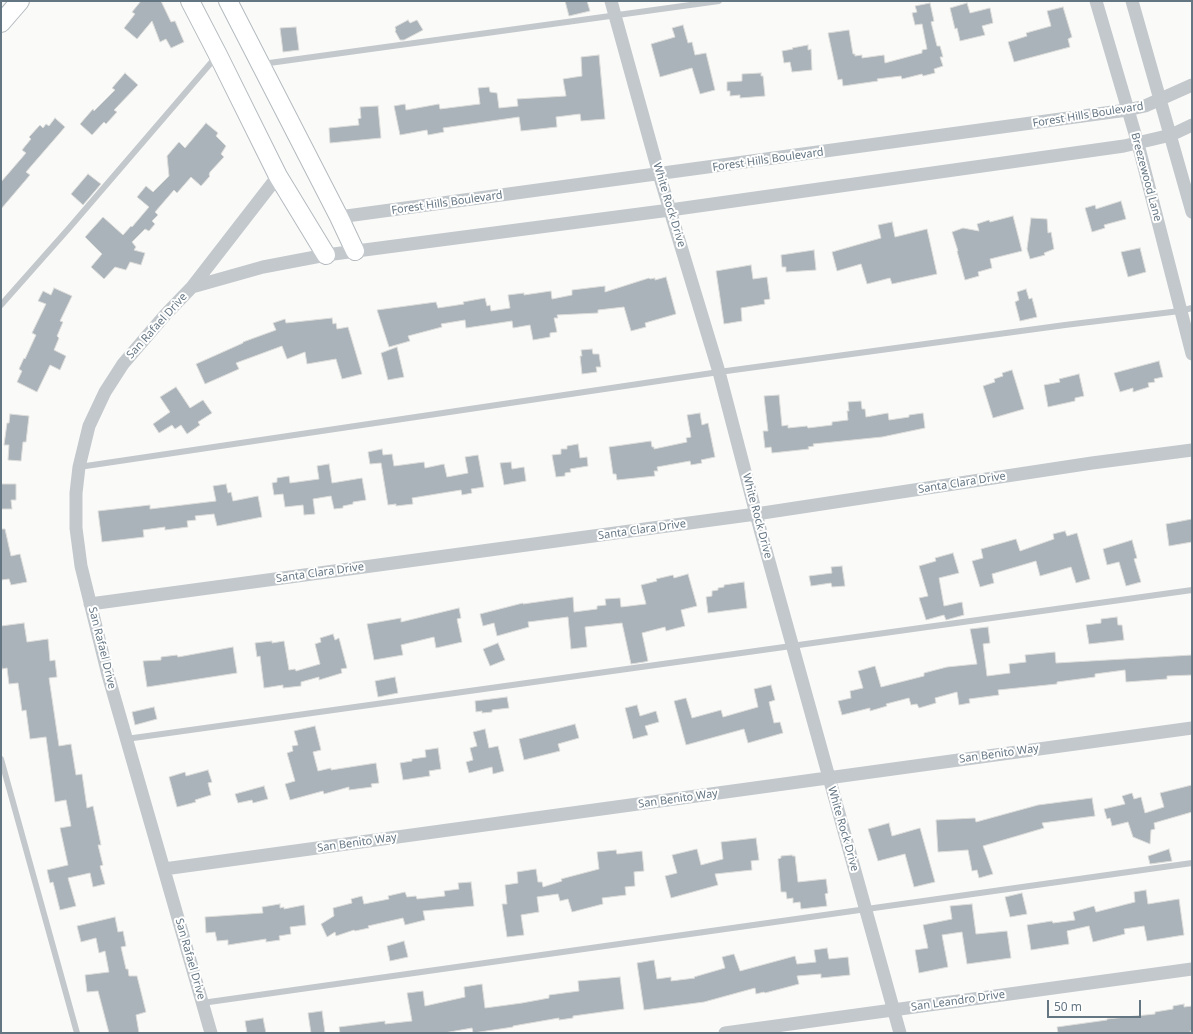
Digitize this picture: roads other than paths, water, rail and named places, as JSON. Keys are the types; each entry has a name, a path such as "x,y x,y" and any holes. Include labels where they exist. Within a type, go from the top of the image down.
{"street":[{"path":"1,23 20,1"},
{"path":"190,1 218,54 278,176 326,255"},
{"path":"228,1 339,217 354,251 670,210 1138,144 1171,135 1192,124"},
{"name":"White Rock Drive","path":"611,1 659,174 719,372 756,514 900,1033"},
{"name":"Breezewood Lane","path":"1096,1 1186,310 1192,354"},
{"path":"1132,1 1192,212"},
{"name":"Forest Hills Boulevard","path":"339,217 1127,110 1145,106 1161,100 1192,85"},
{"name":"San Rafael Drive","path":"211,1033 126,739 90,604 81,566 76,528 76,492 79,467 89,426 108,386 123,364 192,287 278,176"},
{"name":"San Rafael Drive","path":"192,287 263,267 354,251"},
{"name":"Santa Clara Drive","path":"90,604 756,514 1092,463 1192,450"},
{"name":"San Benito Way","path":"164,869 1192,728"},
{"name":"San Leandro Drive","path":"725,1033 1192,969"}],"lane":[{"path":"261,64 719,1"},
{"path":"1,305 70,228 218,54"},
{"path":"79,467 719,372 1186,310"},
{"path":"126,739 793,644 1192,590"},
{"path":"1,759 77,1033"},
{"path":"202,1003 1192,863"}]}
